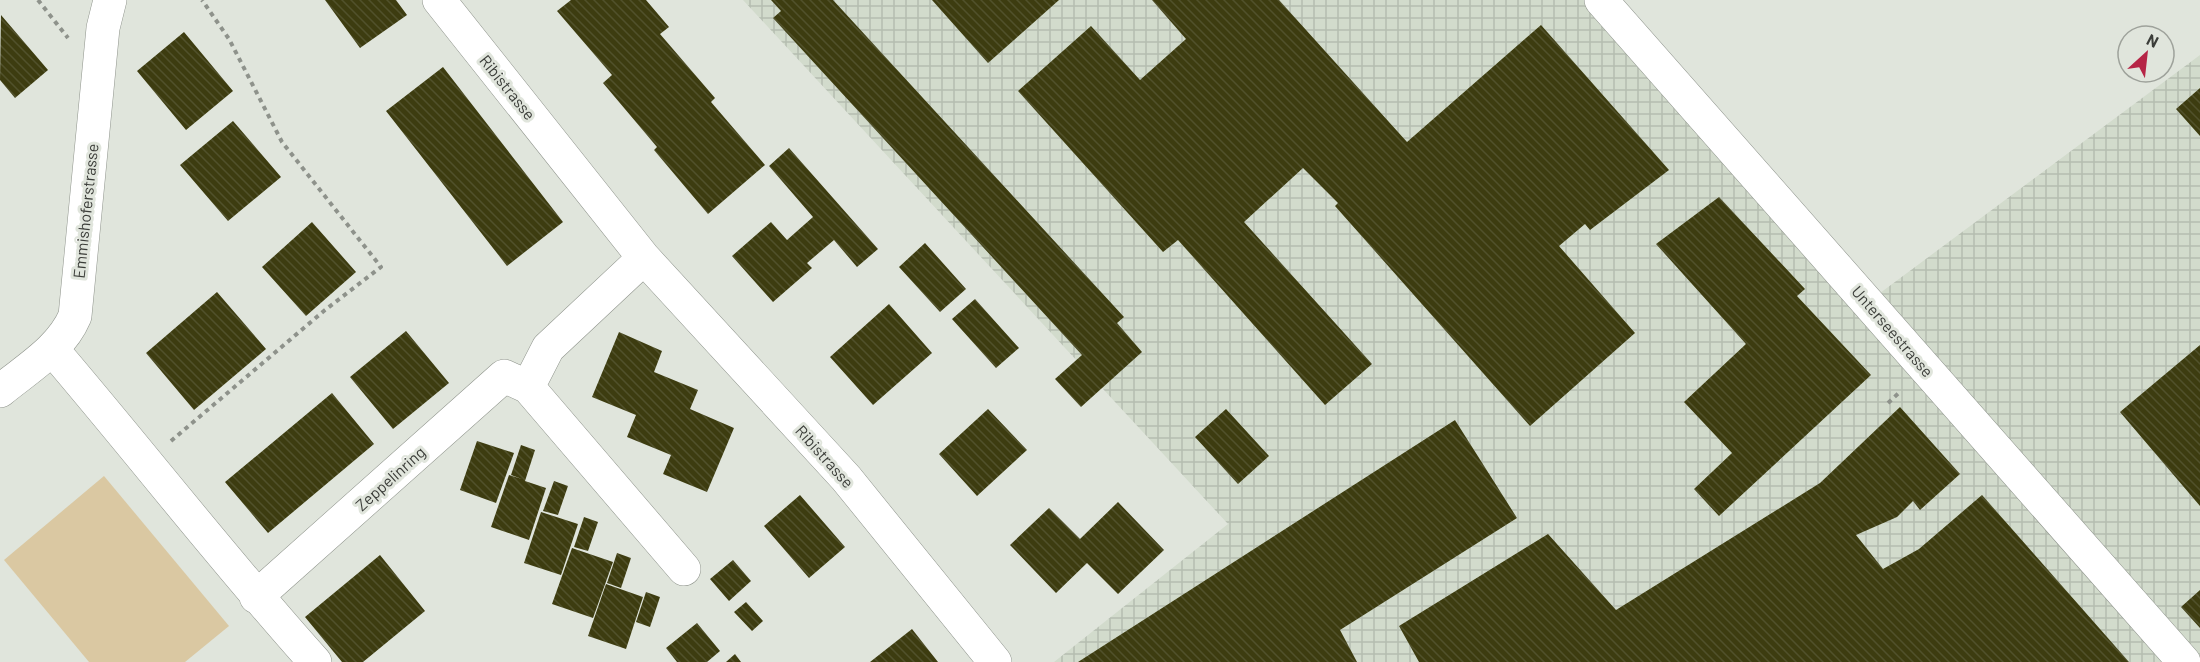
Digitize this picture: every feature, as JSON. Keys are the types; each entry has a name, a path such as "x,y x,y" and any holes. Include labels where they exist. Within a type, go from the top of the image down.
{"street":[{"name":"Emmishoferstrasse","path":"0,391 67,334 75,315 103,28 110,0"},
{"name":"Ribistrasse","path":"439,0 645,258 846,478 995,662"},
{"name":"Unterseestrasse","path":"1601,0 2184,662"},
{"path":"645,258 548,348 528,387 684,569"},
{"path":"52,349 148,461 256,597 315,662"},
{"name":"Zeppelinring","path":"256,597 504,376 528,387"}],"path":[{"path":"148,461 325,310 381,267 282,142 229,39 202,0"}],"shaded area":[{"path":"743,0 1601,0 1868,302 2161,84 2176,84 2176,73 2200,55 2200,662 1054,662 1228,524"},
{"path":"104,476 229,626 185,662 89,662 4,560"}],"building":[{"path":"325,0 396,0 407,15 360,48"},
{"path":"571,0 646,0 669,27 660,34 715,98 711,102 765,165 708,214 654,150 657,147 603,83 612,75 557,11"},
{"path":"771,0 833,0 1124,317 1117,323 1142,352 1081,407 1055,379 1082,355 773,18 781,11"},
{"path":"932,0 1059,0 988,63"},
{"path":"1152,0 1279,0 1407,142 1541,25 1669,170 1590,230 1585,224 1559,246 1635,333 1530,426 1335,206 1338,203 1303,168 1244,222 1372,364 1325,405 1178,240 1163,252 1018,91 1091,26 1140,80 1186,39"},
{"path":"1,15 48,70 15,98 0,80"},
{"path":"184,32 233,91 186,130 137,71"},
{"path":"443,67 563,222 507,266 386,111"},
{"path":"2200,88 2200,136 2176,109"},
{"path":"233,121 281,177 228,221 180,165"},
{"path":"789,148 878,249 857,267 834,240 807,263 812,268 773,302 732,256 771,222 787,240 813,217 769,166"},
{"path":"1719,197 1805,289 1797,296 1871,375 1719,516 1694,489 1732,453 1684,402 1746,344 1656,244"},
{"path":"312,222 356,272 306,316 262,267"},
{"path":"925,243 966,289 940,312 899,267"},
{"path":"217,292 266,349 194,410 146,353"},
{"path":"975,299 1019,348 996,368 952,319"},
{"path":"889,304 932,353 873,405 830,357"},
{"path":"406,331 449,383 393,429 350,377"},
{"path":"619,332 662,351 654,372 698,390 690,409 734,428 707,492 663,474 671,455 627,437 636,415 592,397"},
{"path":"2200,345 2200,506 2120,412"},
{"path":"332,393 374,444 268,533 225,482"},
{"path":"1900,407 1960,474 1920,510 1913,501 1897,517 1856,535 1883,569 1919,549 1982,495 2129,662 1419,662 1399,626 1548,534 1616,610 1820,483"},
{"path":"988,409 1027,450 977,496 939,454"},
{"path":"1226,409 1269,456 1238,484 1195,437"},
{"path":"1455,420 1517,518 1340,630 1357,662 1078,662"},
{"path":"477,441 514,453 496,503 460,490"},
{"path":"521,445 535,450 525,481 546,488 529,540 491,527 509,475 522,479 511,475"},
{"path":"554,481 568,486 558,515 543,511"},
{"path":"800,495 845,547 809,578 764,526"},
{"path":"1118,502 1164,550 1118,594 1087,563 1056,593 1010,545 1049,508 1080,539"},
{"path":"541,512 578,524 561,575 524,563"},
{"path":"584,517 598,522 588,551 574,547"},
{"path":"572,548 613,562 593,618 552,604"},
{"path":"617,553 631,558 621,588 607,583"},
{"path":"380,555 425,611 363,662 342,662 305,617"},
{"path":"733,560 751,581 729,601 710,579"},
{"path":"606,584 643,597 626,649 588,636"},
{"path":"2200,590 2200,628 2181,607"},
{"path":"646,592 660,597 650,627 636,622"},
{"path":"746,602 763,621 752,631 734,612"},
{"path":"697,623 720,651 707,662 677,662 666,648"},
{"path":"912,629 938,662 870,662"},
{"path":"735,654 741,662 726,662"}]}
